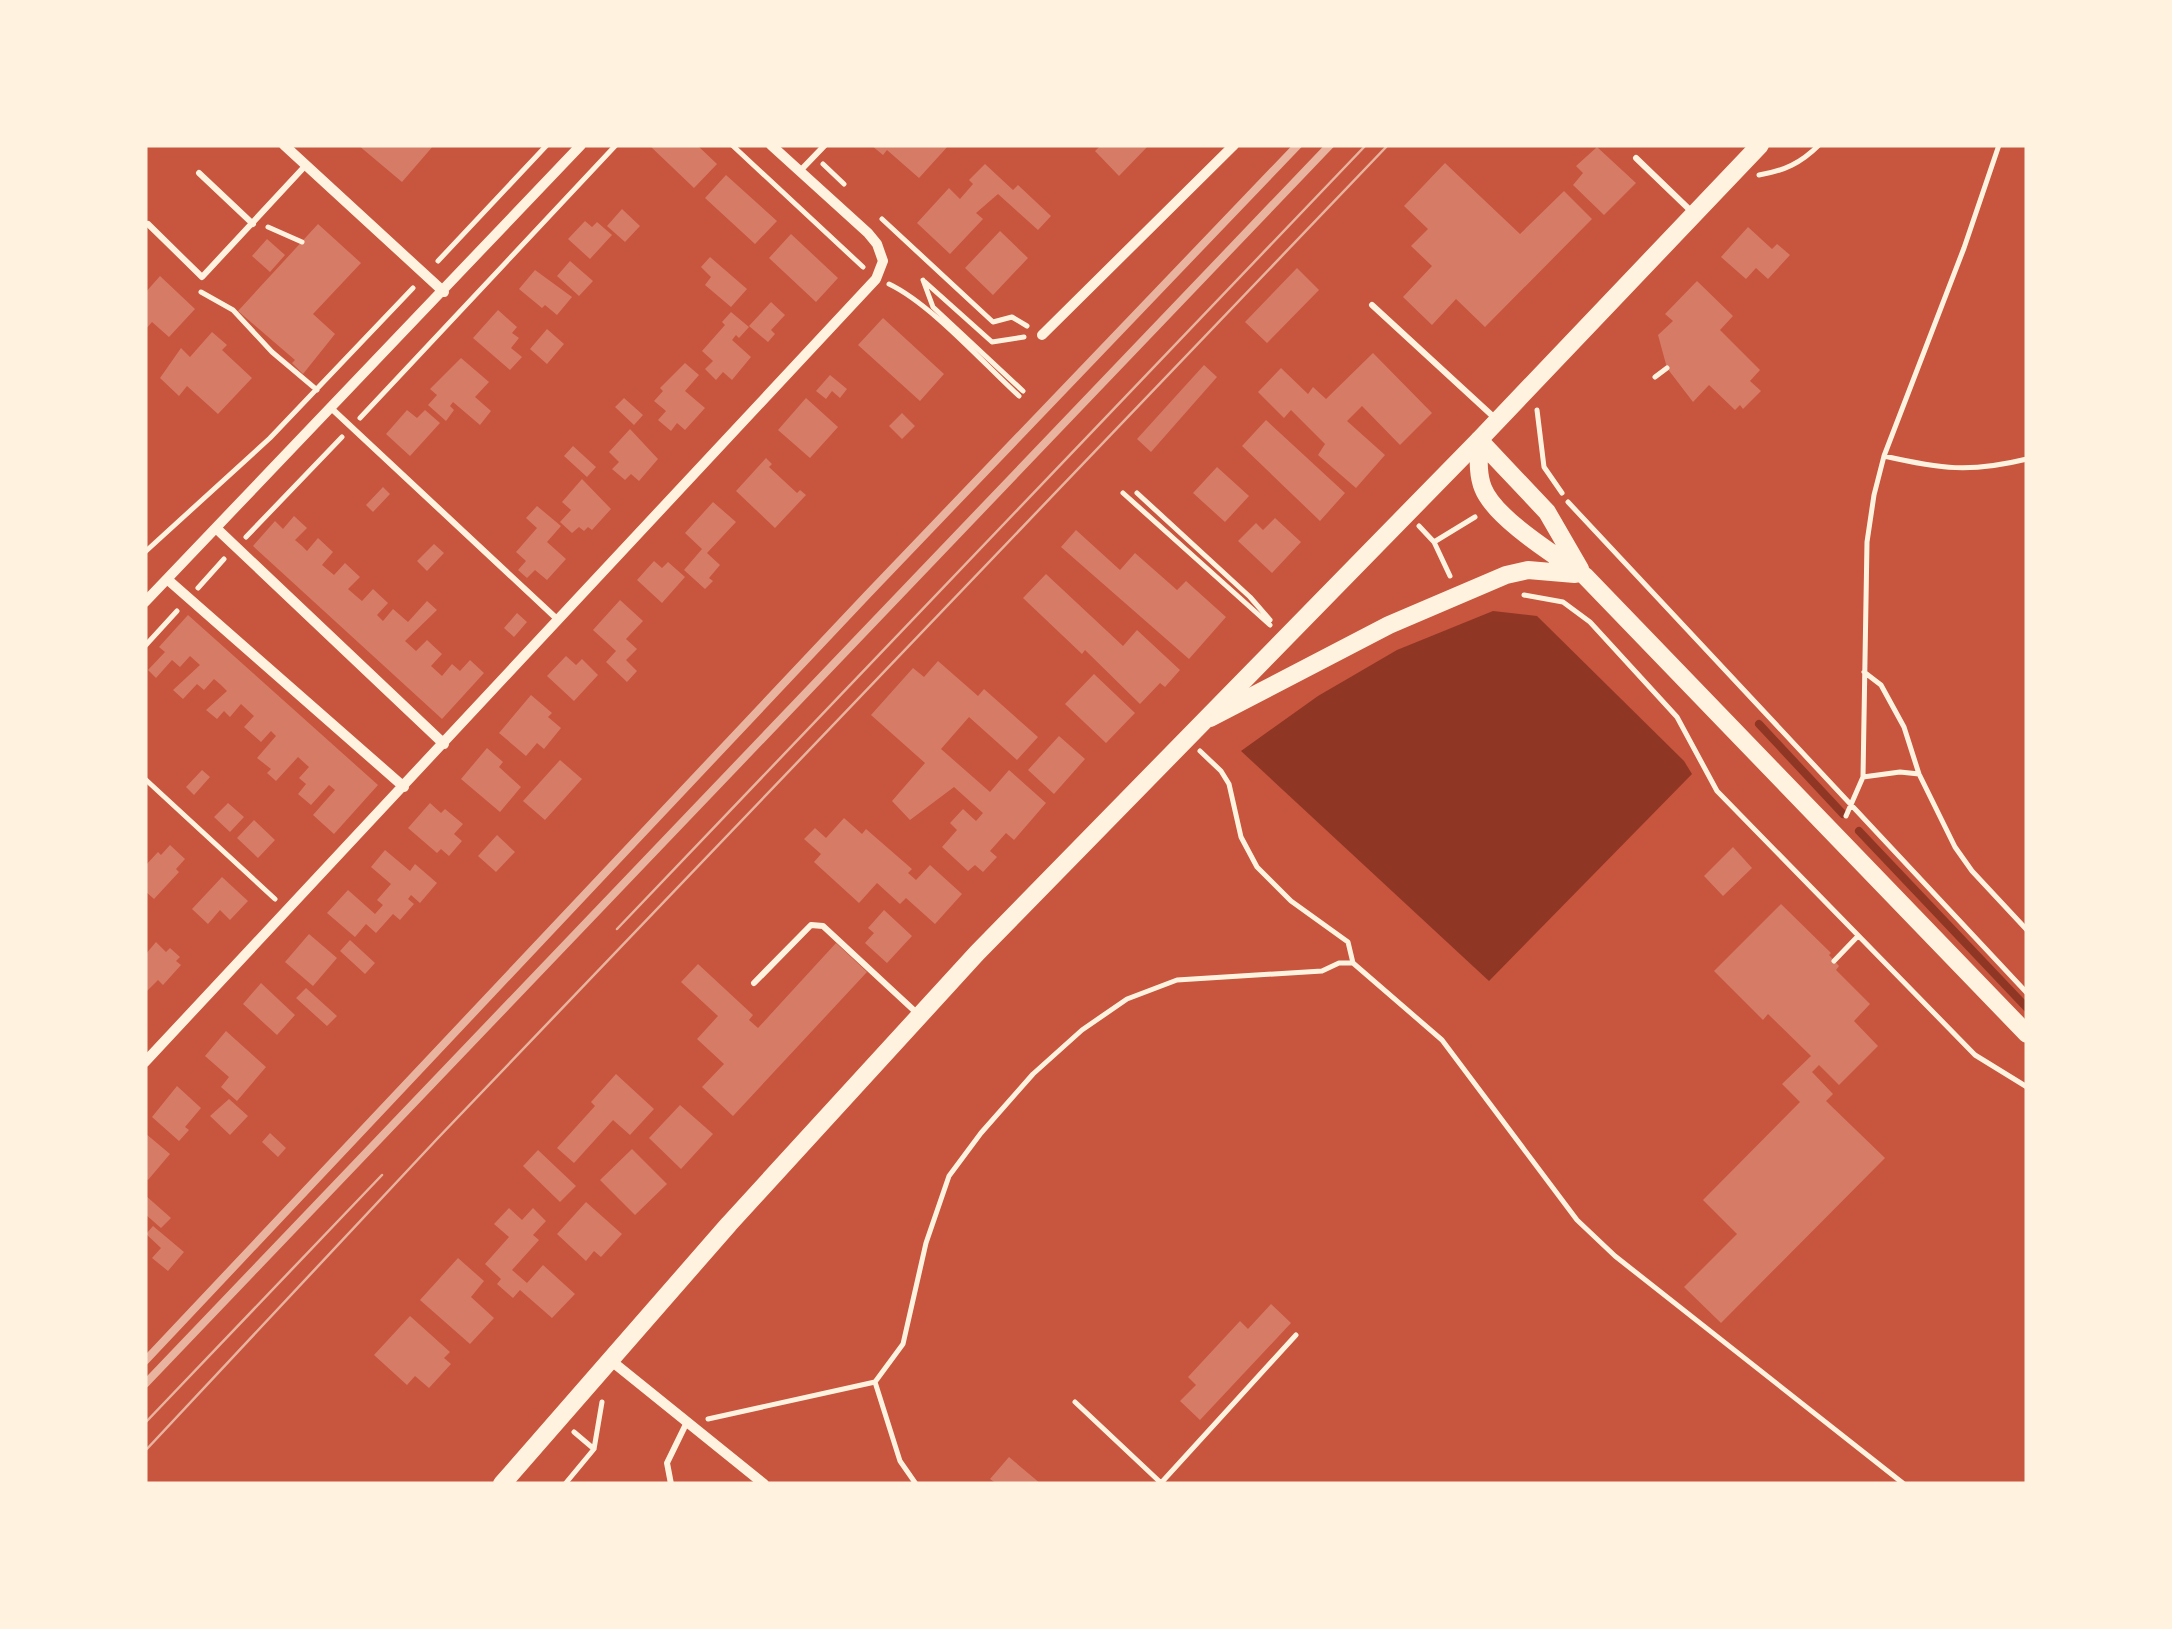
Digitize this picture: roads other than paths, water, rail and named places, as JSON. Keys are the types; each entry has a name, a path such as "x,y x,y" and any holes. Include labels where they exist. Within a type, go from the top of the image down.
{"main road":[{"path":"502,1484 920,1016 1760,145"},
{"path":"1479,440 1480,478 1486,494 1524,534 1585,576 2027,1034"},
{"path":"1479,440 1547,512 1585,576"},
{"path":"1203,721 1388,625 1506,576 1547,570 1585,576"}],"street":[{"path":"284,145 444,292"},
{"path":"145,602 580,145"},
{"path":"145,1062 876,279 883,267 882,254 874,239 771,145"},
{"path":"1042,335 1234,145"},
{"path":"216,528 444,744"},
{"path":"167,579 404,788"},
{"path":"610,1359 764,1484"}],"lane":[{"path":"800,171 825,145"},
{"path":"1636,158 1695,215"},
{"path":"148,224 202,278 306,165"},
{"path":"199,172 253,224"},
{"path":"1372,305 1498,420"},
{"path":"331,408 557,620"},
{"path":"754,983 811,925 823,926 920,1016"},
{"path":"672,1484 667,1463 686,1424"}],"waterway":[{"path":"1759,724 1843,814"},
{"path":"1859,831 2027,1008"}],"tram line":[{"path":"617,929 1366,145"},
{"path":"145,1451 437,1139 1388,145"},
{"path":"145,1423 382,1175"}],"railway":[{"path":"145,1361 868,594 1298,145"},
{"path":"145,1384 1330,145"}]}
